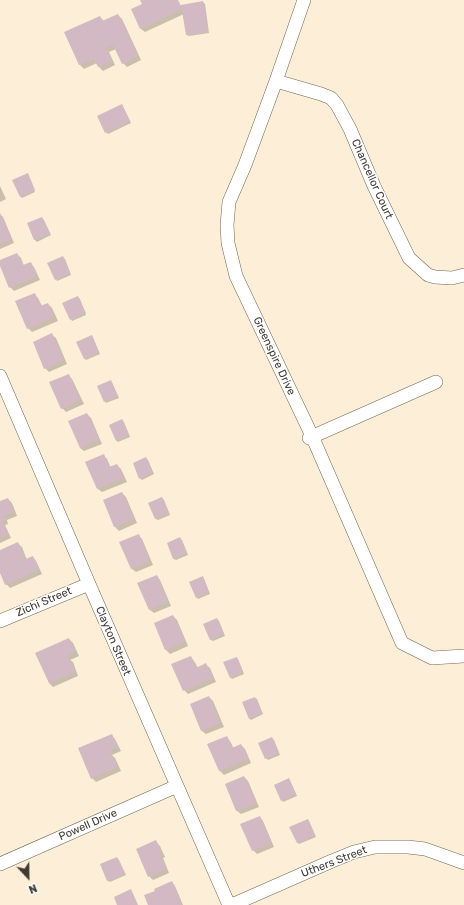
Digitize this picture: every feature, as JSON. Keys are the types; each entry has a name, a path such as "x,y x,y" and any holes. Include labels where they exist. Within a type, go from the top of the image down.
{"street":[{"name":"Greenspire Drive","path":"304,0 276,81 229,202 227,225 228,243 236,276 310,437 402,644 432,658 464,656"},
{"name":"Chancellor Court","path":"276,81 331,98 337,105 350,129 374,186 409,258 428,274 435,277 452,278 464,275"},
{"name":"Clayton Street","path":"0,376 229,905"},
{"path":"310,437 436,382"},
{"name":"Zichi Street","path":"0,621 89,584"},
{"name":"Powell Drive","path":"0,864 177,786"},
{"name":"Uthers Street","path":"232,905 354,852 375,847 408,847 425,850 464,863"}],"building":[{"path":"140,0 177,0 182,9 140,29 131,9 142,4"},
{"path":"203,1 208,32 186,35 181,5"},
{"path":"118,14 138,56 122,64 113,45 106,48 112,61 98,67 94,59 79,65 64,32 100,16 102,21"},
{"path":"122,104 130,121 105,133 97,116"},
{"path":"28,173 35,190 20,197 12,180"},
{"path":"0,213 11,239 0,244"},
{"path":"42,217 50,234 34,240 27,223"},
{"path":"17,253 23,265 31,262 37,276 9,288 0,266 0,260"},
{"path":"63,256 70,273 55,280 47,263"},
{"path":"35,293 40,306 48,303 54,317 27,329 15,301"},
{"path":"78,296 86,313 70,320 62,303"},
{"path":"52,333 64,360 44,369 33,342"},
{"path":"92,335 99,352 84,359 76,342"},
{"path":"69,374 80,400 61,409 49,382"},
{"path":"111,380 118,396 104,402 97,386"},
{"path":"87,413 99,440 80,448 68,421"},
{"path":"122,419 129,435 116,441 109,425"},
{"path":"104,454 109,467 117,464 124,478 97,489 85,462"},
{"path":"146,457 153,473 139,479 133,463"},
{"path":"122,492 134,519 114,527 103,500"},
{"path":"162,497 169,513 155,519 148,503"},
{"path":"8,498 14,512 4,516 5,520 2,521 8,534 0,538 0,501"},
{"path":"139,534 150,561 131,569 119,542"},
{"path":"180,537 187,553 173,559 167,543"},
{"path":"18,542 25,557 22,559 23,560 33,556 39,570 5,585 0,573 0,550"},
{"path":"157,575 168,602 149,610 137,583"},
{"path":"203,576 209,592 196,598 189,582"},
{"path":"173,615 185,642 165,650 154,623"},
{"path":"217,618 224,634 210,640 203,624"},
{"path":"69,638 75,652 65,657 69,657 75,672 49,683 35,653"},
{"path":"191,656 196,668 206,663 213,678 183,691 171,664"},
{"path":"237,657 243,672 230,678 223,662"},
{"path":"209,696 220,723 201,731 190,704"},
{"path":"255,697 262,713 249,719 242,702"},
{"path":"112,734 118,747 108,752 108,754 111,753 117,767 91,779 78,748"},
{"path":"227,736 232,748 241,744 248,759 219,771 207,744"},
{"path":"272,737 279,753 265,759 258,743"},
{"path":"244,776 256,803 236,811 225,784"},
{"path":"289,778 296,794 281,801 274,785"},
{"path":"260,816 271,843 252,851 240,824"},
{"path":"308,819 315,835 297,843 289,827"},
{"path":"156,840 162,853 159,854 166,869 148,877 136,849"},
{"path":"117,857 125,874 107,881 100,864"},
{"path":"172,881 182,905 148,905 144,895 155,891 154,889"},
{"path":"131,889 138,905 117,905 114,897"}]}
